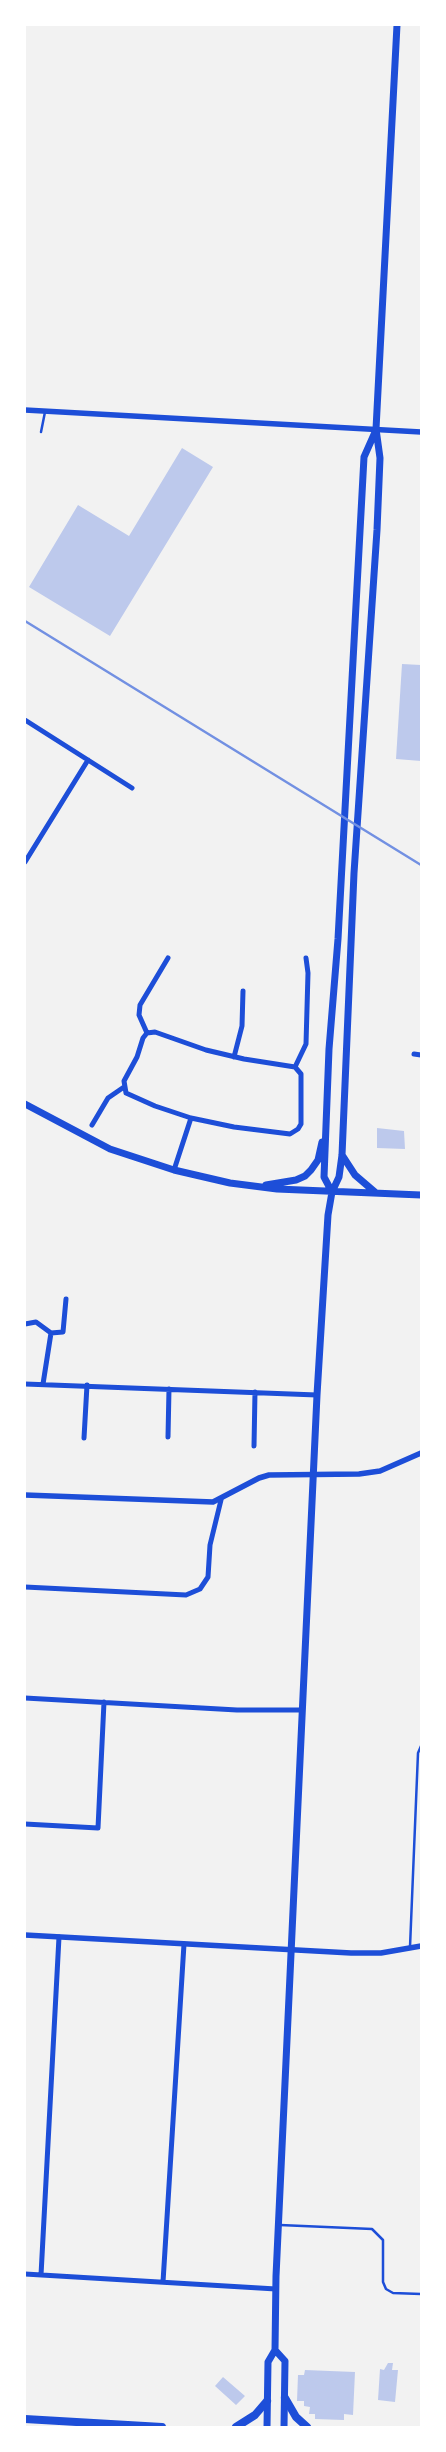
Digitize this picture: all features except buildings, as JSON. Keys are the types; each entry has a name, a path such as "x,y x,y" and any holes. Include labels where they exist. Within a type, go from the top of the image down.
{"main road":[{"path":"268,2427 268,2362 275,2350 278,2225 317,1395 327,1235 332,1192 339,1177 342,1155 354,873 380,467 376,430 396,25"},
{"path":"332,1192 324,1177 326,1127 364,457 376,430"},
{"path":"25,1104 110,1149 174,1170 256,1186 421,1196"},
{"path":"256,1186 296,1180 309,1172 318,1160 326,1127"},
{"path":"342,1155 355,1176 377,1193"},
{"path":"275,2350 285,2361 284,2427"},
{"path":"285,2398 296,2417 307,2427"},
{"path":"236,2427 255,2415 267,2400"},
{"path":"25,2419 162,2427"}],"street":[{"path":"25,410 421,432"},
{"path":"25,720 132,788"},
{"path":"25,862 88,760"},
{"path":"147,1033 138,1015 140,1005 168,958"},
{"path":"295,1067 306,1044 308,973 306,958"},
{"path":"234,1057 242,1026 243,991"},
{"path":"155,1032 206,1050 234,1057 295,1067 301,1074 301,1124 298,1130 290,1134 234,1127 191,1118 126,1093 124,1087 124,1081 138,1058 143,1038 147,1033 155,1032"},
{"path":"414,1054 421,1054"},
{"path":"92,1125 108,1098 124,1087"},
{"path":"174,1170 191,1118"},
{"path":"25,1324 36,1322 51,1332 63,1332 66,1299"},
{"path":"44,1384 51,1332"},
{"path":"25,1384 317,1395"},
{"path":"84,1438 87,1385"},
{"path":"168,1437 169,1388"},
{"path":"254,1446 255,1392"},
{"path":"25,1494 204,1503 221,1500 259,1478 269,1476 358,1474 380,1471 421,1453"},
{"path":"25,1587 186,1595 200,1590 208,1577 210,1545 221,1500"},
{"path":"25,1698 237,1710 302,1710"},
{"path":"25,1824 98,1828 104,1702"},
{"path":"25,1935 381,1953 421,1946"},
{"path":"41,2275 59,1937"},
{"path":"164,2282 184,1944"},
{"path":"25,2274 276,2289"}],"lane":[{"path":"41,432 45,411"},
{"path":"410,1948 418,1753 421,1746"},
{"path":"278,2225 372,2229 384,2240 383,2282 386,2289 393,2293 421,2294"}],"railway":[{"path":"25,621 421,865"}]}
